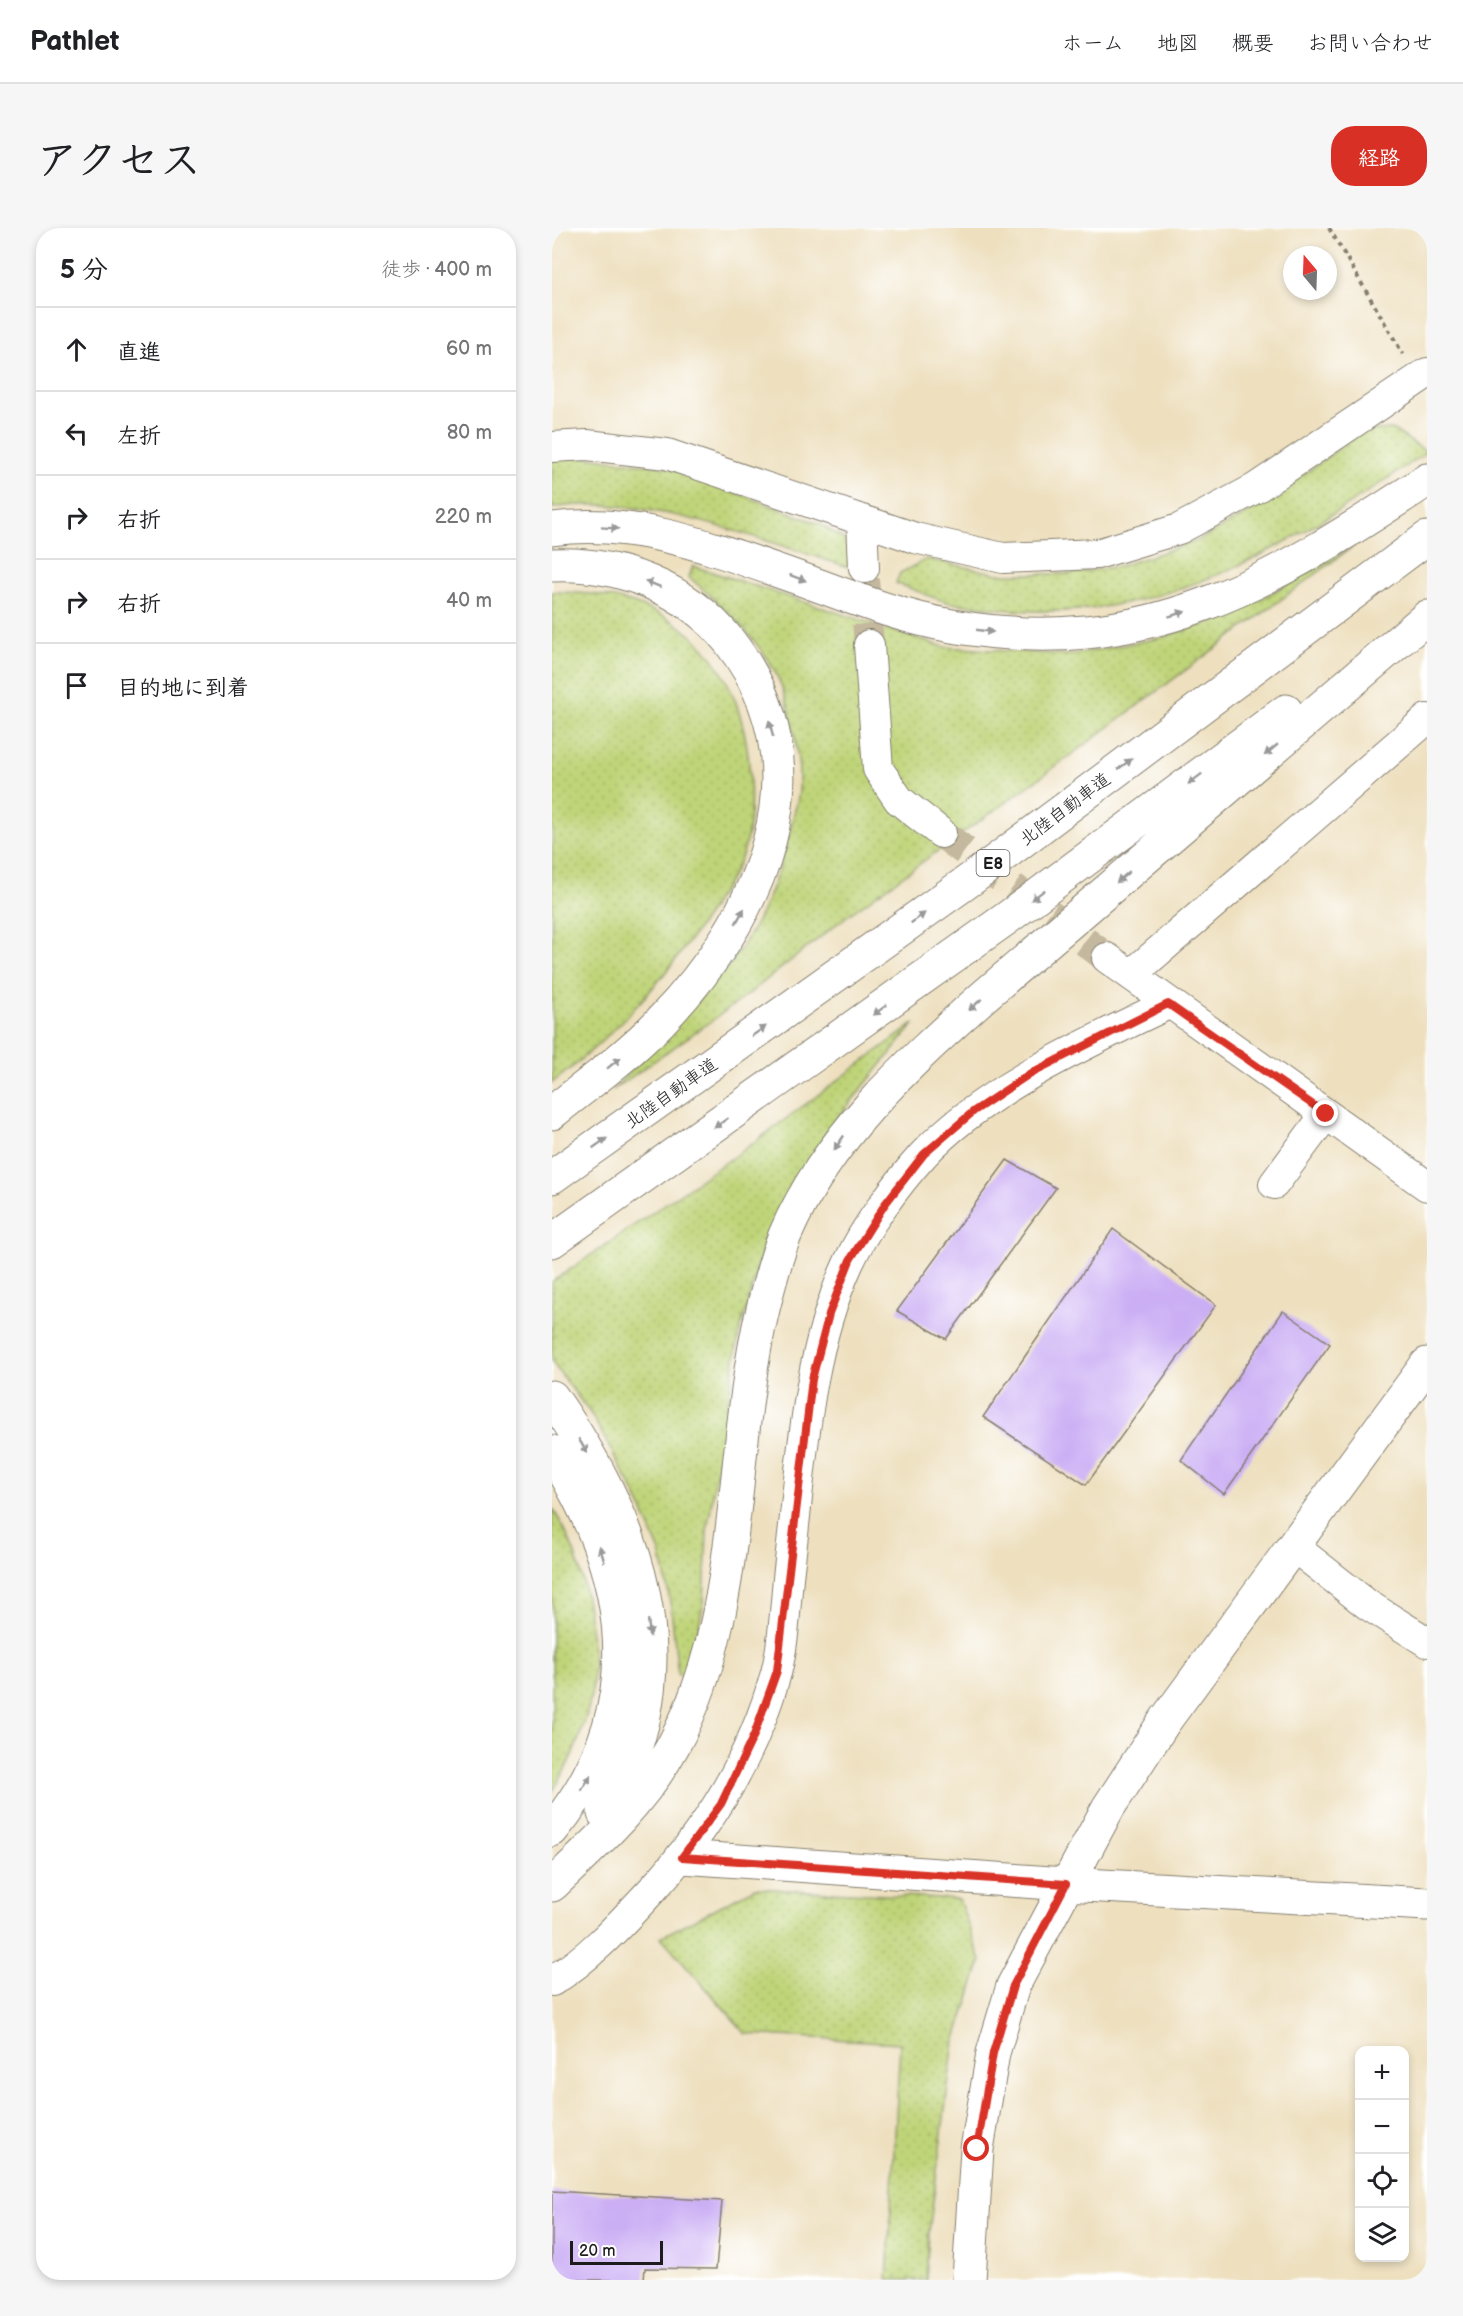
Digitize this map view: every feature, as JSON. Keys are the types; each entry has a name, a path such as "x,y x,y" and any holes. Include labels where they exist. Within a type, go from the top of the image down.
{"main road":[{"path":"552,529 608,527 655,533 700,544 897,613 950,626 1044,636 1090,633 1137,626 1229,595 1274,574 1427,480"},
{"name":"北陸自動車道","path":"552,1177 974,878 1427,538"},
{"path":"552,565 575,564 617,570 656,584 689,602 717,626 741,656 760,694 773,733 779,778 775,821 763,867 745,909 721,949 658,1024 552,1113"},
{"path":"552,1241 1007,918 1427,606"},
{"path":"552,1885 618,1821 647,1785 673,1747 691,1705 706,1662 718,1613 748,1386 770,1282 785,1236 811,1185 842,1138 874,1100 915,1059 984,996 1427,617"},
{"path":"969,2280 977,2149 993,2053 1013,1986 1108,1808 1164,1722 1427,1364"},
{"path":"552,1397 602,1479 624,1526 637,1564 651,1634 650,1676 644,1720 630,1767 583,1848 552,1885"},
{"path":"552,1452 583,1505 599,1544 619,1623 620,1659 617,1699 608,1736 592,1774 570,1808 552,1830"},
{"path":"682,1857 1066,1884 1427,1905"}],"street":[{"path":"552,447 587,445 667,454 915,538 1003,558 1097,554 1179,528 1256,488 1424,383"},
{"path":"862,520 864,568"},
{"path":"869,645 879,769 899,800 941,833"},
{"path":"1131,975 1427,719"},
{"path":"1107,958 1168,1004 1427,1186"},
{"path":"552,1980 605,1941 682,1857 721,1804 754,1735 777,1671 812,1379 829,1314 850,1260 885,1204 924,1154 974,1111 1031,1073 1168,1004"},
{"path":"1274,1184 1326,1114"},
{"path":"1293,1546 1368,1605 1427,1642"}],"path":[{"path":"1329,228 1424,383"}],"green space":[{"path":"1392,429 1427,452 1327,518 1275,547 1223,572 1169,592 1113,606 1054,611 992,608 947,602 896,583 900,573 927,559 999,574 1070,574 1120,566 1197,541 1259,507 1363,431"},
{"path":"587,457 670,468 820,524 847,541 851,568 742,533 663,513 624,507 586,505 552,508 552,458"},
{"path":"1355,545 1041,777 847,916 737,1003 613,1090 696,1003 741,948 759,918 772,887 783,855 798,795 796,743 788,707 777,675 762,651 743,628 689,577 693,566 944,647 1072,655 1160,638 1233,615"},
{"path":"552,592 593,594 630,602 662,615 690,634 712,658 730,688 742,723 749,764 750,816 743,854 696,932 660,980 620,1023 599,1044 552,1083"},
{"path":"915,1023 829,1129 764,1245 739,1334 707,1531 704,1601 689,1676 678,1675 671,1607 661,1555 637,1497 591,1414 552,1362 552,1282 752,1144"},
{"path":"552,1507 568,1538 583,1583 594,1666 593,1687 586,1718 568,1765 552,1792"},
{"path":"755,1888 959,1899 981,1961 953,2048 929,2232 926,2280 887,2280 900,2043 746,2034 661,1937"}],"building":[{"path":"1007,1160 1056,1188 946,1339 897,1311"},
{"path":"1113,1229 1216,1305 1086,1485 983,1417"},
{"path":"1283,1311 1330,1344 1224,1494 1181,1460"},
{"path":"552,2191 722,2201 716,2269 645,2268 644,2280 552,2280"}],"tunnel":[{"path":"864,579 869,645"},
{"path":"941,833 1107,958"}],"route":[{"path":"977,2149 993,2053 1013,1986 1066,1884 682,1857 721,1804 754,1735 777,1671 812,1379 829,1314 850,1260 885,1204 924,1154 974,1111 1031,1073 1168,1004 1326,1114"}]}
